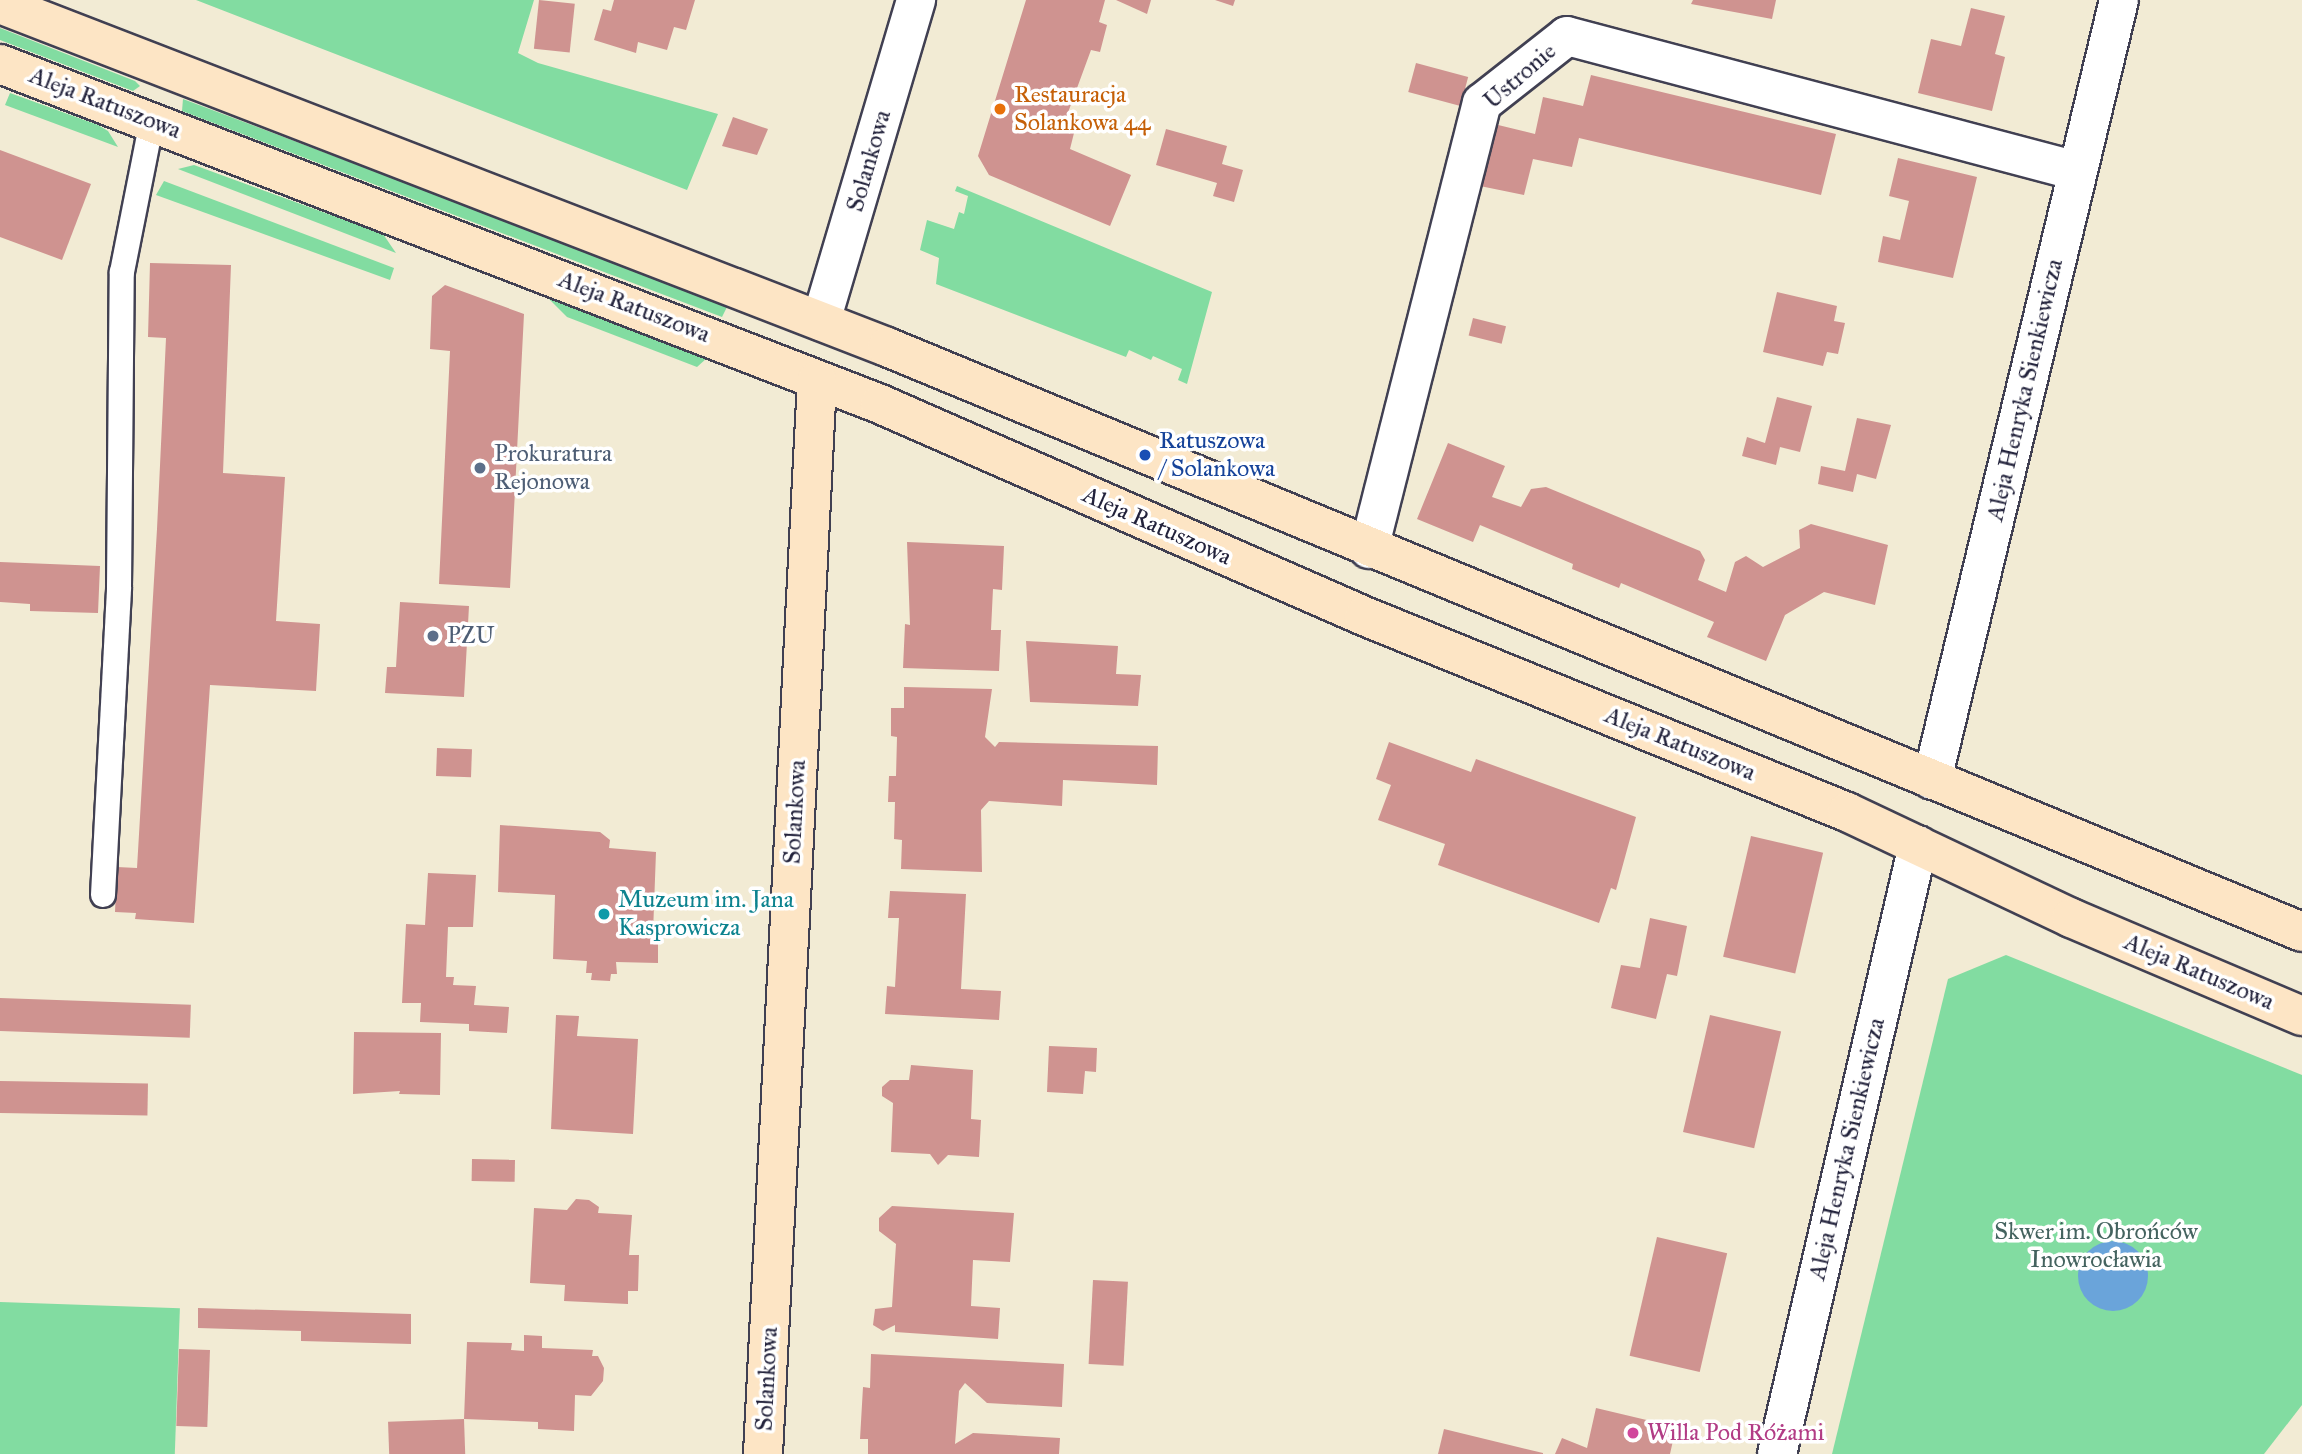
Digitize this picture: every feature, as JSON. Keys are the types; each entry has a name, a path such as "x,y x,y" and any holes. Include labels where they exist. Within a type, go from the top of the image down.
{"street":[{"name":"Solankowa","path":"821,321 916,0"},
{"name":"Aleja Henryka Sienkiewicza","path":"1932,780 2119,0"},
{"path":"0,4 821,321 1370,550 2302,932"},
{"name":"Ustronie","path":"1370,550 1482,103 1567,36 2077,172"},
{"name":"Aleja Ratuszowa","path":"0,64 817,380 1364,616 1918,845 2071,918 2302,1016"},
{"name":"Solankowa","path":"763,1454 817,380"},
{"name":"Aleja Henryka Sienkiewicza","path":"1777,1454 1918,845"}],"lane":[{"path":"103,895 119,587 122,272 152,121"}],"green space":[{"path":"196,0 534,0 518,53 538,63 718,114 687,190"},
{"path":"0,28 135,81 140,86 133,91 0,40"},
{"path":"10,93 98,125 108,131 118,147 5,105"},
{"path":"183,99 728,305 722,317 182,111"},
{"path":"194,165 383,234 396,253 178,169"},
{"path":"164,181 394,268 390,280 156,195"},
{"path":"957,186 1212,292 1187,384 1178,380 1182,369 1153,356 1151,360 1129,350 1126,357 936,284 939,258 920,250 927,220 954,229 959,212 964,214 968,196 955,191"},
{"path":"546,296 707,358 697,367 567,317"},
{"name":"Skwer im. Obrońców Inowrocławia","path":"2006,955 2302,1075 2302,1405 2264,1454 1832,1454 1948,979"},
{"path":"0,1302 180,1308 175,1454 0,1454"}],"water":[{"path":"2113,1241 2132,1247 2142,1257 2148,1276 2142,1295 2132,1305 2113,1311 2094,1305 2084,1295 2078,1276 2084,1257 2094,1247"}],"building":[{"path":"539,0 575,4 570,52 534,49"},
{"path":"614,0 695,0 686,30 674,27 667,50 638,42 636,53 594,40 603,9 611,11"},
{"path":"1026,0 1105,0 1099,22 1107,25 1100,52 1091,50 1066,118 1077,121 1070,149 1131,175 1110,226 989,175 978,156"},
{"path":"1116,0 1151,0 1147,14"},
{"path":"1215,0 1235,0 1233,6"},
{"path":"1693,0 1776,0 1772,19 1691,4"},
{"path":"1971,8 2005,16 1995,54 2005,57 1992,111 1918,93 1931,39 1961,46"},
{"path":"1416,63 1468,77 1460,106 1408,92"},
{"path":"1591,75 1836,134 1821,195 1579,138 1572,167 1533,159 1524,195 1480,186 1494,124 1535,134 1543,97 1583,106"},
{"path":"733,117 768,129 757,155 722,146"},
{"path":"1166,129 1227,146 1222,164 1243,170 1234,202 1213,196 1217,183 1156,165"},
{"path":"0,150 91,184 62,260 0,237"},
{"path":"1898,158 1977,177 1953,278 1878,262 1883,236 1900,240 1909,201 1889,196"},
{"path":"150,263 231,265 223,473 285,477 276,621 320,624 316,691 210,685 194,923 135,919 136,913 115,912 117,867 137,868 157,529 166,338 148,337"},
{"name":"Prokuratura Rejonowa","path":"445,285 524,314 510,588 439,584 450,351 430,349 432,296"},
{"path":"1777,292 1837,306 1834,321 1845,323 1838,354 1827,352 1823,366 1763,352"},
{"path":"1473,318 1506,326 1502,344 1469,335"},
{"path":"1777,397 1812,406 1800,452 1780,447 1776,465 1742,456 1747,437 1765,443"},
{"path":"1857,418 1891,425 1876,479 1857,474 1853,492 1818,484 1821,466 1845,471"},
{"path":"1448,443 1505,466 1492,497 1521,507 1531,489 1546,487 1700,551 1705,560 1698,580 1726,592 1735,562 1746,556 1763,567 1800,548 1799,530 1811,524 1888,545 1875,605 1824,592 1785,615 1766,661 1707,637 1714,622 1621,583 1619,588 1572,569 1573,564 1480,525 1473,542 1417,519"},
{"path":"907,542 1004,546 1002,590 993,589 991,630 1001,630 999,671 903,668 905,624 910,625"},
{"path":"0,562 100,566 98,613 30,611 30,604 0,602"},
{"name":"PZU","path":"400,602 469,606 464,697 385,693 387,667 396,667"},
{"path":"1026,641 1118,646 1116,674 1141,675 1138,706 1030,702"},
{"path":"904,687 992,689 985,737 995,747 999,742 1158,746 1157,785 1063,780 1062,806 989,801 981,810 982,872 901,869 902,840 894,839 895,802 888,802 889,776 896,776 897,737 891,736 891,708 904,708"},
{"path":"1389,742 1471,772 1476,759 1636,817 1616,890 1611,888 1599,923 1438,865 1445,844 1378,820 1391,785 1376,779"},
{"path":"437,748 472,749 471,777 436,776"},
{"name":"Muzeum im. Jana Kasprowicza","path":"500,825 600,832 610,840 609,848 656,852 653,933 658,933 658,963 616,962 617,974 611,974 610,981 591,980 592,973 586,973 587,961 553,959 555,895 498,892"},
{"path":"1751,836 1823,853 1795,973 1723,957"},
{"path":"428,873 476,875 473,927 448,927 446,977 454,977 453,985 476,986 474,1005 509,1007 507,1033 469,1031 469,1024 420,1022 421,1003 402,1003 406,924 425,925"},
{"path":"890,891 966,894 961,989 1001,991 999,1020 885,1014 887,986 895,987 899,918 888,918"},
{"path":"1650,918 1687,926 1677,976 1667,974 1656,1019 1611,1008 1621,965 1640,968"},
{"path":"0,998 191,1005 190,1038 0,1031"},
{"path":"556,1015 579,1016 577,1036 638,1039 633,1134 551,1129"},
{"path":"1710,1015 1781,1031 1754,1148 1683,1132"},
{"path":"354,1032 441,1033 440,1095 399,1094 400,1091 353,1094"},
{"path":"1049,1046 1097,1048 1096,1072 1085,1071 1083,1094 1047,1092"},
{"path":"911,1065 973,1070 971,1119 981,1120 979,1157 948,1155 938,1165 930,1154 891,1152 893,1103 882,1096 882,1087 890,1080 909,1080"},
{"path":"0,1081 148,1084 147,1116 0,1113"},
{"path":"472,1159 515,1160 515,1182 472,1181"},
{"path":"576,1199 589,1200 599,1207 598,1213 632,1215 629,1255 639,1255 638,1291 628,1291 628,1304 564,1301 565,1285 530,1283 534,1208 567,1210"},
{"path":"892,1206 1014,1213 1010,1262 973,1260 971,1306 1000,1308 998,1339 895,1332 895,1325 883,1331 873,1325 875,1309 892,1307 896,1244 879,1231 879,1218"},
{"path":"1657,1237 1727,1253 1700,1372 1630,1356"},
{"path":"1093,1280 1128,1282 1124,1366 1089,1364"},
{"path":"198,1308 411,1314 411,1344 301,1341 301,1331 198,1328"},
{"path":"524,1335 542,1336 542,1348 593,1350 592,1356 598,1356 604,1368 603,1381 591,1396 575,1395 574,1431 538,1429 538,1422 464,1419 467,1342 512,1343 511,1350 524,1351"},
{"path":"179,1349 210,1350 207,1427 176,1426"},
{"path":"871,1354 1064,1364 1062,1407 987,1403 965,1383 959,1391 955,1444 973,1433 1060,1438 1059,1454 868,1454 868,1439 860,1439 863,1387 870,1388"},
{"name":"Willa Pod Różami","path":"1596,1408 1676,1427 1670,1454 1555,1454 1562,1438 1587,1448"},
{"path":"464,1419 465,1454 389,1454 388,1422"},
{"path":"1444,1429 1543,1453 1543,1454 1438,1454"}],"place":[{"name":"Restauracja Solankowa 44","path":"1000,109"},
{"name":"Ratuszowa / Solankowa","path":"1145,455"},
{"name":"Prokuratura Rejonowa","path":"480,468"},
{"name":"PZU","path":"433,636"},
{"name":"Muzeum im. Jana Kasprowicza","path":"604,914"},
{"name":"Willa Pod Różami","path":"1633,1433"}]}
